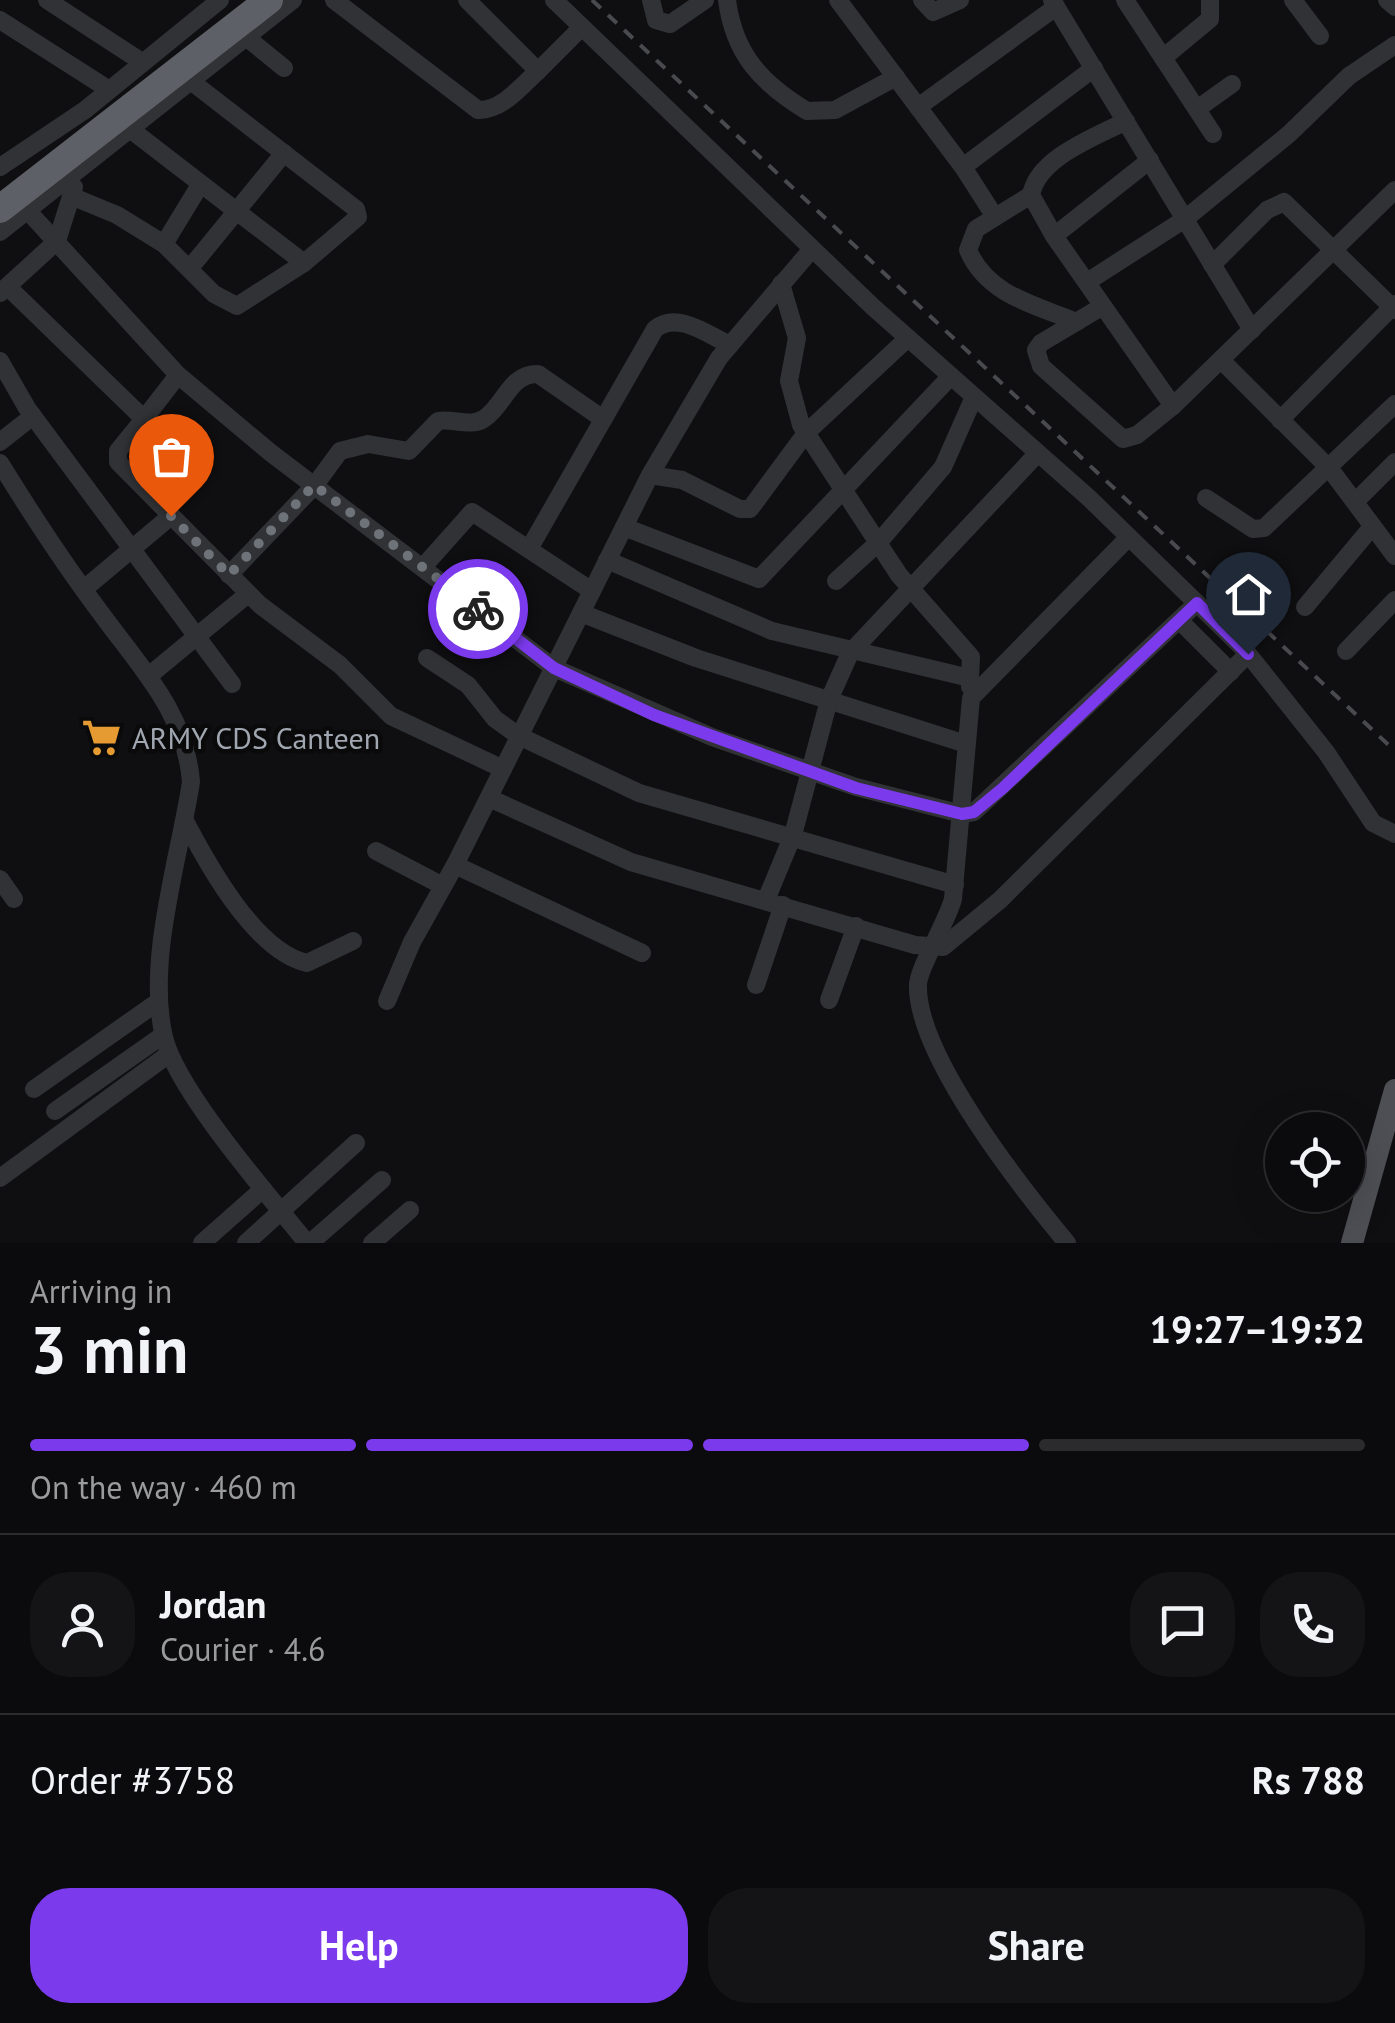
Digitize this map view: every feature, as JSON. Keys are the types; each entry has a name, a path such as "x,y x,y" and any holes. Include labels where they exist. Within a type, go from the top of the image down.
{"highway":[{"path":"14,210 268,0"}],"main road":[{"path":"1352,1243 1395,1090"}],"street":[{"path":"0,167 108,89 220,0"},
{"path":"0,232 14,210 80,169 293,0"},
{"path":"334,0 478,110 490,110 500,104 582,27"},
{"path":"554,0 812,248 1197,603 1248,654 1326,752 1373,822 1395,834"},
{"path":"651,0 656,20 670,24 705,0"},
{"path":"727,0 733,34 747,64 806,111 836,110 896,77"},
{"path":"838,0 963,167 995,217"},
{"path":"922,0 933,12 960,0"},
{"path":"1125,0 1213,134"},
{"path":"1163,58 1210,19 1210,0"},
{"path":"1293,0 1320,36"},
{"path":"1387,0 1395,7"},
{"path":"51,1 142,62"},
{"path":"468,1 538,71"},
{"path":"918,107 1054,3 1252,330"},
{"path":"0,20 108,89"},
{"path":"246,37 284,68"},
{"path":"1087,282 1185,219 1289,134 1349,76 1392,52"},
{"path":"963,167 1094,68"},
{"path":"71,196 117,215 164,244 214,294 237,306 304,263 355,222 358,213 192,82"},
{"path":"1197,109 1232,84"},
{"path":"1077,322 998,290 985,278 968,250 969,240 1031,194 1038,178 1050,166 1126,120"},
{"path":"130,128 304,263"},
{"path":"190,268 284,153"},
{"path":"1054,236 1150,160"},
{"path":"80,169 58,241 4,290 144,419"},
{"path":"164,244 200,185"},
{"path":"1103,306 1041,343 1037,359 1123,439 1137,435 1173,406 1395,190"},
{"path":"1031,194 1054,236 1173,406"},
{"path":"1212,265 1266,210 1284,202 1394,307 1280,420"},
{"path":"14,210 58,241 178,374 314,485 554,668 654,715 812,772 962,814 986,804 1197,603"},
{"path":"387,1002 412,942 455,865 650,475 730,344 812,248"},
{"path":"781,284 797,338 791,399 806,434 843,495 910,589 971,657 955,885 946,926 918,982 942,1060 999,1158 1067,1243"},
{"path":"529,549 646,341 665,321 676,320 730,344"},
{"path":"650,475 682,480 740,509 750,509 806,434 908,338"},
{"path":"1221,360 1330,469 1357,500 1371,528 1395,556"},
{"path":"0,361 33,416 232,684"},
{"path":"178,374 116,458 248,594 340,664 390,716 503,769"},
{"path":"229,575 340,452 350,446 368,444 403,453 415,448 438,420 469,423 485,419 519,377 528,374 538,374 603,419"},
{"path":"624,526 759,579 843,495 951,376"},
{"path":"836,581 879,542 944,467 974,397"},
{"path":"1206,498 1253,529 1264,528 1395,404"},
{"path":"0,442 33,416"},
{"path":"756,984 828,700 850,653 1038,453"},
{"path":"1357,500 1395,462"},
{"path":"0,463 84,589 150,674 189,751 191,782 158,976 166,1044 263,1189 308,1243 382,1180"},
{"path":"423,566 472,512 592,590"},
{"path":"84,589 171,516"},
{"path":"1305,607 1371,528"},
{"path":"971,698 1129,537"},
{"path":"608,560 722,612 850,653 970,678"},
{"path":"150,674 248,594"},
{"path":"1346,650 1395,600"},
{"path":"581,613 696,658 966,744"},
{"path":"1179,620 1230,672"},
{"path":"488,798 596,849 935,948 954,940 1000,900 1248,654"},
{"path":"427,658 468,685 496,718 519,736 639,793 955,885"},
{"path":"185,820 208,867 280,950 308,963 353,941"},
{"path":"376,851 444,886"},
{"path":"455,865 642,953"},
{"path":"0,880 14,900"},
{"path":"830,1000 856,926"},
{"path":"34,1088 159,1001"},
{"path":"55,1112 166,1044"},
{"path":"0,1178 166,1044"},
{"path":"246,1243 356,1143"},
{"path":"202,1243 263,1189"},
{"path":"372,1243 410,1210"}],"railway":[{"path":"592,0 1395,751"}],"way so far":[{"path":"171,516 229,575 314,485 478,609"}],"place":[{"name":"ARMY CDS Canteen","path":"102,737"}],"route":[{"path":"478,609 554,668 654,715 856,788 962,814 986,804 1197,603 1248,654"}]}
